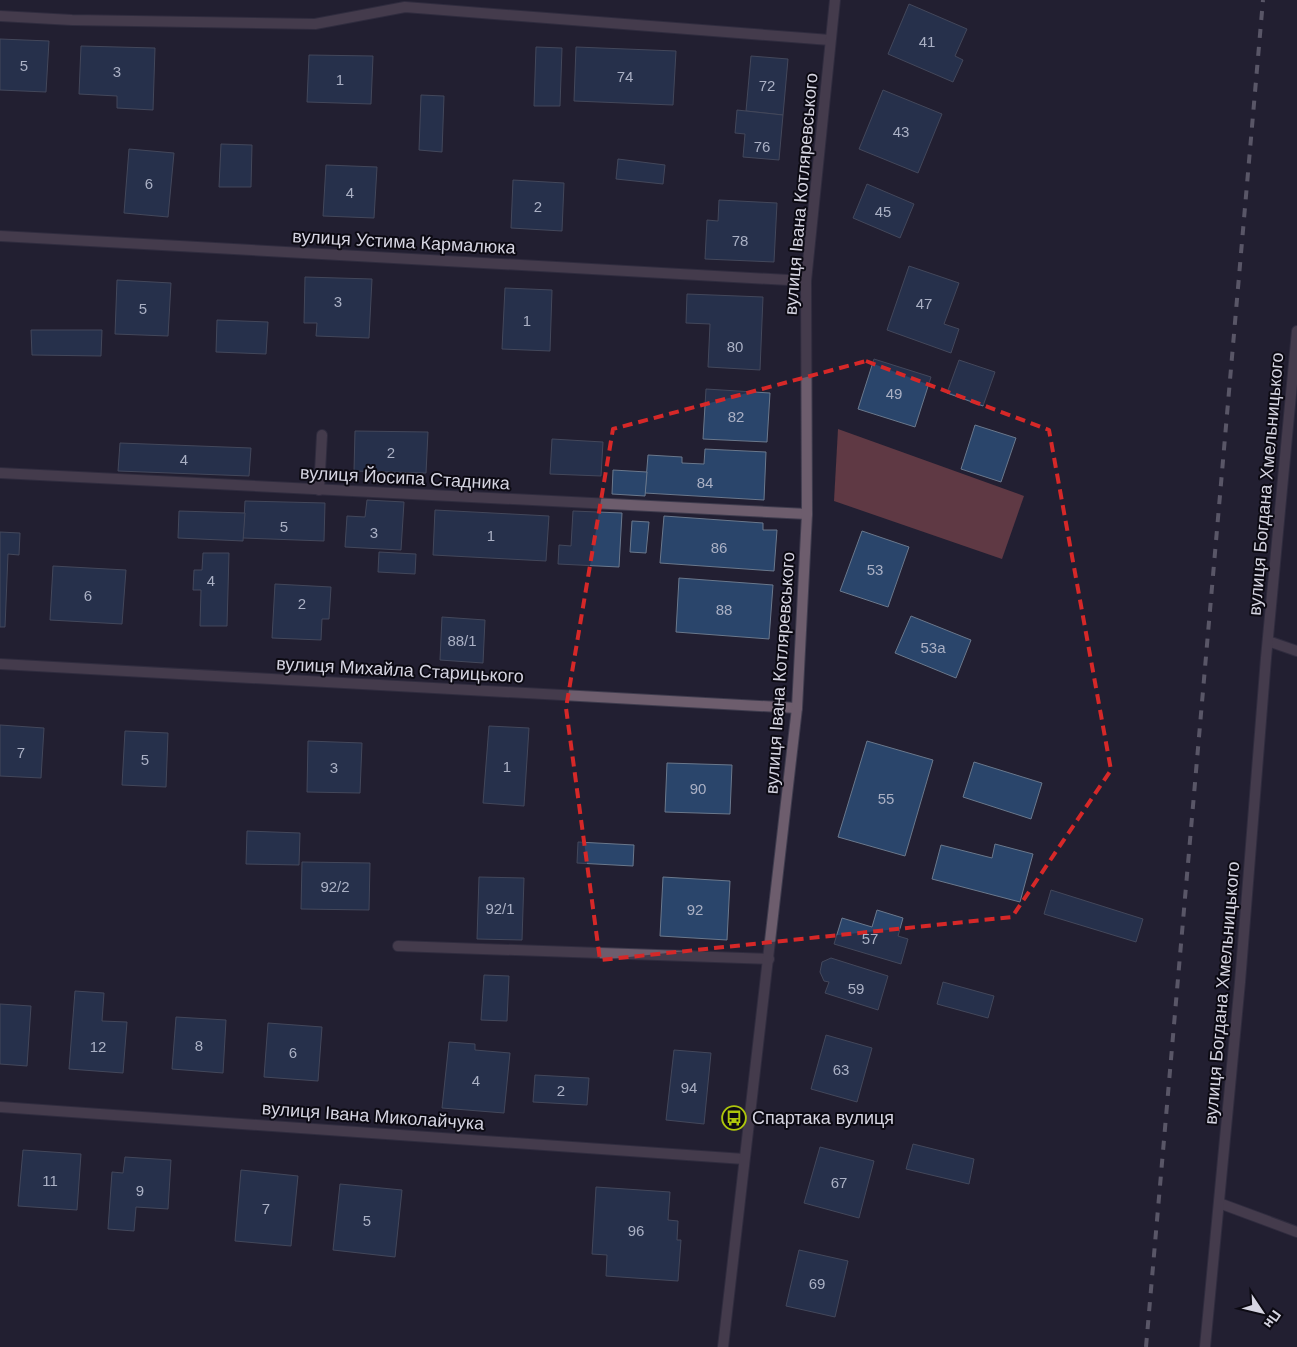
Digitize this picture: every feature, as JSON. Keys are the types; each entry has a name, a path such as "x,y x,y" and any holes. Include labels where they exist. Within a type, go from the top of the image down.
{"street":[{"name":"вулиця Івана Котляревського","path":"723,1347 797,708 807,514 806,281 835,0"},
{"path":"0,16 82,20 315,24 405,7 830,40"},
{"name":"вулиця Устима Кармалюка","path":"0,236 806,281"},
{"name":"вулиця Богдана Хмельницького","path":"1204,1347 1240,982 1268,641 1294,386 1297,331"},
{"path":"319,490 322,435"},
{"name":"вулиця Йосипа Стадника","path":"0,473 807,514"},
{"name":"вулиця Богдана Хмельницького","path":"1268,641 1297,651"},
{"name":"вулиця Михайла Старицького","path":"0,664 797,708"},
{"path":"398,946 769,959"},
{"name":"вулиця Івана Миколайчука","path":"0,1107 744,1158"},
{"path":"1218,1203 1297,1232"}],"highlighted area":[{"path":"866,361 1049,430 1111,770 1012,917 600,960 566,708 613,429"}],"shaded area":[{"path":"838,429 1024,496 1002,559 834,501"}],"building":[{"path":"909,4 967,29 955,56 963,60 953,82 888,54"},
{"path":"0,39 49,41 46,92 0,90"},
{"path":"81,46 155,48 153,110 117,108 117,96 79,94"},
{"path":"536,47 562,48 560,106 534,106"},
{"path":"576,47 676,51 673,105 574,101"},
{"path":"309,55 373,56 371,104 307,102"},
{"path":"751,56 788,59 783,115 746,111"},
{"path":"883,90 942,114 918,173 859,149"},
{"path":"421,95 444,96 442,152 419,150"},
{"path":"737,110 783,115 779,160 743,157 745,134 735,133"},
{"path":"221,144 252,145 251,187 219,187"},
{"path":"129,149 174,153 168,217 124,213"},
{"path":"618,159 665,165 663,184 616,179"},
{"path":"326,165 377,167 374,218 323,216"},
{"path":"513,180 564,183 562,231 511,228"},
{"path":"867,184 914,204 900,238 853,218"},
{"path":"719,200 777,203 774,262 705,259 707,220 718,221"},
{"path":"909,266 959,283 944,324 959,329 951,353 887,330"},
{"path":"305,277 372,279 369,338 316,336 317,323 304,323"},
{"path":"117,280 171,283 168,336 115,334"},
{"path":"505,288 552,290 550,351 502,349"},
{"path":"687,294 763,297 760,370 708,367 710,324 686,323"},
{"path":"217,320 268,322 266,354 216,352"},
{"path":"31,330 102,330 101,356 32,355"},
{"path":"874,359 931,377 915,427 858,409"},
{"path":"959,360 995,372 983,406 947,393"},
{"path":"706,389 770,393 767,442 703,439"},
{"path":"975,425 1016,438 1001,482 961,469"},
{"path":"355,431 428,432 426,473 354,471"},
{"path":"552,439 603,442 601,476 550,474"},
{"path":"120,443 251,448 249,476 118,471"},
{"path":"705,449 766,452 764,500 645,493 648,455 682,457 682,463 704,464"},
{"path":"613,470 647,472 645,496 612,494"},
{"path":"367,500 404,502 401,550 345,547 347,516 365,517"},
{"path":"245,501 325,503 324,541 243,538"},
{"path":"435,510 549,516 546,561 433,555"},
{"path":"179,511 245,513 243,541 178,538"},
{"path":"573,511 622,513 619,567 558,564 559,545 571,546"},
{"path":"664,516 763,523 763,530 777,530 774,571 660,563"},
{"path":"632,521 649,522 646,553 630,552"},
{"path":"862,531 909,547 888,607 840,591"},
{"path":"0,532 20,533 19,555 8,554 5,627 0,627"},
{"path":"379,552 416,554 415,574 378,572"},
{"path":"203,553 229,553 227,626 200,626 201,590 193,590 194,570 202,570"},
{"path":"53,566 126,570 122,624 50,620"},
{"path":"679,578 773,585 769,639 676,632"},
{"path":"275,584 331,587 329,619 322,619 321,640 272,638"},
{"path":"911,616 971,640 956,678 895,653"},
{"path":"442,617 485,620 483,663 440,660"},
{"path":"0,725 44,728 41,778 0,776"},
{"path":"489,726 529,728 524,806 483,803"},
{"path":"125,731 168,733 166,787 122,785"},
{"path":"308,741 362,743 360,793 307,792"},
{"path":"867,741 933,760 905,856 838,837"},
{"path":"974,762 1042,783 1031,819 963,797"},
{"path":"667,763 732,765 730,814 665,812"},
{"path":"247,831 300,833 299,865 246,864"},
{"path":"578,842 634,845 633,866 577,863"},
{"path":"995,844 1033,854 1020,902 932,879 941,845 992,858"},
{"path":"302,862 370,863 369,910 301,909"},
{"path":"479,877 524,878 522,940 477,939"},
{"path":"663,877 730,881 727,940 660,936"},
{"path":"1051,890 1143,919 1136,942 1044,914"},
{"path":"877,910 903,918 898,936 908,939 901,964 834,944 842,918 872,927"},
{"path":"831,958 888,976 878,1010 825,993 829,982 824,981 820,972 822,962"},
{"path":"484,975 509,976 507,1021 481,1020"},
{"path":"943,982 994,996 988,1018 937,1004"},
{"path":"75,991 104,993 102,1021 127,1022 123,1073 69,1069"},
{"path":"0,1004 31,1006 27,1066 0,1064"},
{"path":"176,1017 226,1020 223,1073 172,1069"},
{"path":"268,1023 322,1027 318,1081 264,1077"},
{"path":"826,1035 872,1048 857,1102 811,1089"},
{"path":"449,1042 475,1044 475,1050 510,1053 504,1113 442,1108"},
{"path":"674,1050 711,1053 704,1124 666,1120"},
{"path":"535,1075 589,1078 587,1105 533,1102"},
{"path":"913,1144 974,1159 969,1184 906,1169"},
{"path":"820,1147 874,1161 859,1218 804,1203"},
{"path":"23,1150 81,1154 77,1210 18,1206"},
{"path":"125,1157 171,1160 168,1209 136,1207 134,1231 108,1229 112,1172 123,1173"},
{"path":"241,1170 298,1176 291,1246 235,1241"},
{"path":"340,1184 402,1190 395,1257 333,1250"},
{"path":"596,1187 670,1192 668,1220 678,1221 677,1240 681,1240 678,1281 606,1276 607,1255 592,1254"},
{"path":"799,1250 848,1261 835,1317 786,1306"}],"railway":[{"path":"1146,1347 1263,0"}],"place":[{"name":"Спартака вулиця","path":"734,1118"}]}
